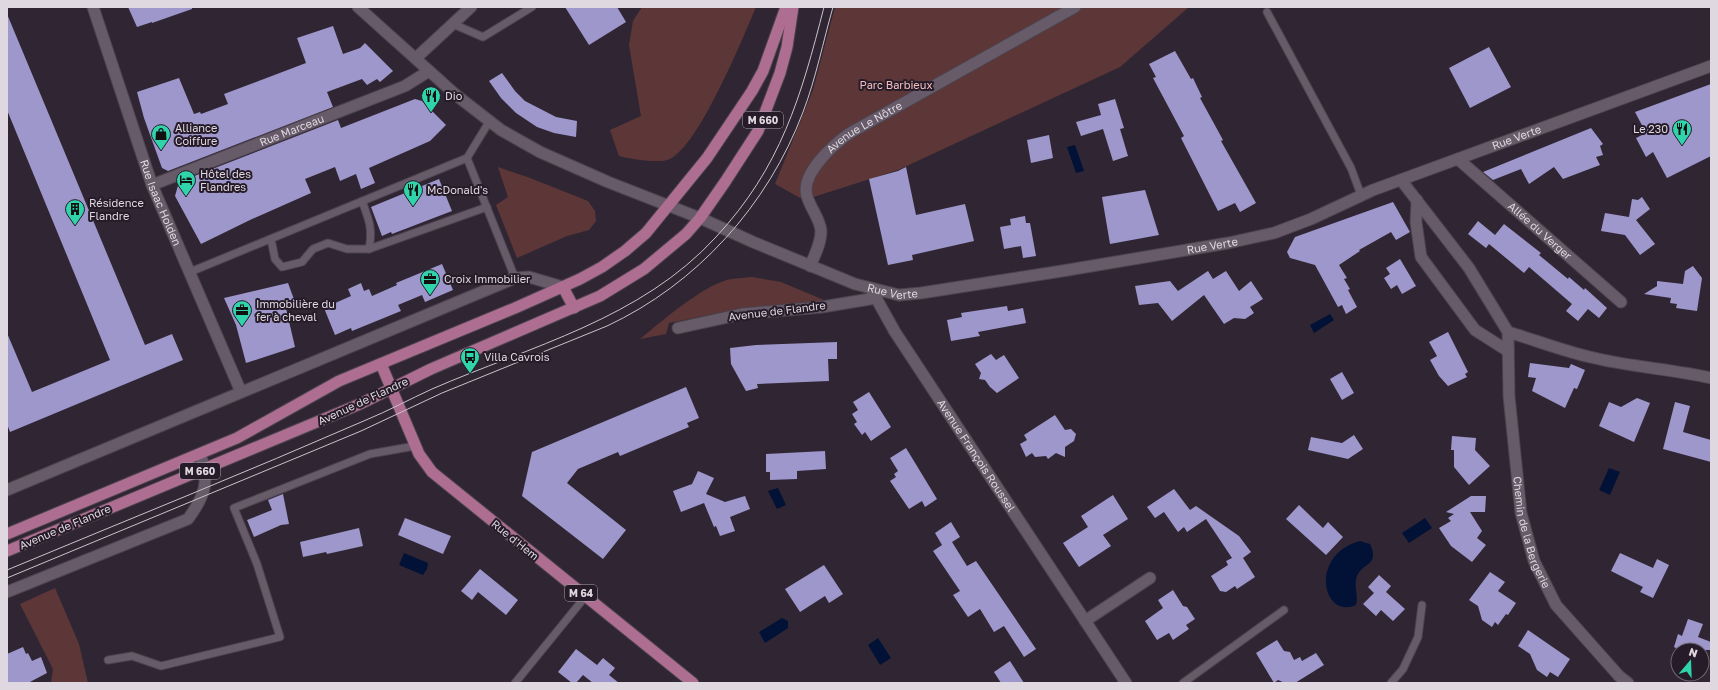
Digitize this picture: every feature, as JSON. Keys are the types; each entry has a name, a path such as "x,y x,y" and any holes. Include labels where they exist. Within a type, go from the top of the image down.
{"main road":[{"name":"M 660","path":"670,205 707,158 752,90 763,71 786,7"},
{"name":"M 660","path":"700,218 725,182 763,120 776,86 787,47 793,7"},
{"name":"Avenue de Flandre","path":"7,534 200,454 246,433 339,381 564,287 602,267 626,251 647,231 670,205"},
{"name":"Avenue de Flandre","path":"7,551 360,404 439,366 600,296 644,269 686,234 700,218"},
{"path":"564,287 574,308"},
{"name":"Rue d'Hem","path":"381,364 415,446 427,466 438,478 693,683"}],"street":[{"name":"Rue Isaac Holden","path":"93,7 152,184 241,392"},
{"name":"Rue Verte","path":"358,7 429,71 489,122 540,152 608,182 670,205 873,293 899,295 921,293 1228,243 1262,236 1302,223 1361,195 1711,66"},
{"path":"416,58 471,7"},
{"name":"Avenue Le Nôtre","path":"810,266 819,242 821,229 807,196 807,184 813,171 832,147 850,133 1075,7"},
{"name":"Rue Marceau","path":"152,184 405,86 429,71"},
{"name":"Allée du Verger","path":"1458,159 1621,302"},
{"path":"1401,180 1468,268 1508,332 1590,357 1656,369 1685,372 1711,378"},
{"path":"1417,200 1416,222 1421,256 1475,330 1508,351"},
{"path":"7,490 515,278 529,277 564,287"},
{"name":"Avenue de Flandre","path":"678,328 742,314 822,306 873,293"},
{"name":"Avenue François Roussel","path":"873,293 895,332 1126,683"},
{"name":"Chemin de la Bergerie","path":"1508,332 1509,396 1521,513 1534,561 1556,605 1619,676 1628,683"},
{"path":"7,592 188,519 198,504 204,489 206,469 200,454"},
{"path":"1085,621 1150,578"}],"lane":[{"path":"453,24 482,37 532,7"},
{"path":"1267,12 1351,168 1361,195"},
{"path":"190,272 467,158 489,122"},
{"path":"467,158 515,278"},
{"path":"362,201 370,222 372,235 369,249"},
{"path":"271,239 275,259 282,267 302,262 313,249 328,243 347,249 369,249 487,207"},
{"path":"108,660 132,656 161,666 280,636 257,564 234,508 370,454 415,446"},
{"path":"515,683 585,596"},
{"path":"1391,683 1403,669 1418,637 1422,605"},
{"path":"1183,683 1284,610"}],"green space":[{"path":"642,7 756,7 719,90 694,134 681,150 670,159 659,161 619,156 610,130 641,116 629,45 633,21"},
{"name":"Parc Barbieux","path":"835,7 1189,7 1120,67 898,170 804,200 775,184 813,90"},
{"path":"498,167 588,201 595,211 596,221 589,230 567,236 517,258 496,205 508,197"},
{"path":"752,277 781,282 824,300 816,305 748,307 669,323 666,334 640,339 693,297 705,290 727,280"},
{"path":"55,588 79,644 88,683 51,683 53,669 20,604"}],"water":[{"path":"1075,145 1084,171 1076,173 1067,147"},
{"path":"1330,314 1334,320 1314,333 1310,325"},
{"path":"1609,468 1620,472 1610,495 1599,490"},
{"path":"778,488 786,505 777,509 768,491"},
{"path":"1425,518 1432,528 1409,543 1402,533"},
{"path":"1360,541 1370,544 1373,551 1373,556 1370,563 1363,568 1357,576 1356,605 1345,607 1335,603 1329,595 1326,584 1327,571 1333,559 1344,548"},
{"path":"404,553 428,563 427,569 423,575 399,565"},
{"path":"782,618 788,621 788,628 765,643 759,632"},
{"path":"878,638 891,658 880,665 868,645"}],"building":[{"path":"128,7 192,7 192,9 137,27"},
{"path":"565,7 617,7 626,22 589,45"},
{"name":"Résidence Flandre","path":"7,14 145,345 172,334 183,360 10,432 7,424 7,333 32,392 110,360 7,110"},
{"path":"333,26 343,54 360,48 365,43 393,71 380,82 377,79 367,85 362,79 327,92 333,107 168,171 162,168 144,118 137,92 179,78 194,114 200,112 201,114 228,104 224,94 306,63 297,38"},
{"path":"1489,47 1511,87 1470,108 1449,68"},
{"path":"1175,51 1191,79 1193,78 1202,97 1200,98 1223,140 1221,141 1256,203 1240,212 1235,203 1218,211 1181,138 1184,136 1153,78 1156,77 1149,64"},
{"path":"502,73 515,91 525,101 556,117 577,121 576,137 554,133 537,127 516,113 501,98 489,81"},
{"path":"1711,84 1711,156 1667,178 1653,152 1646,157 1636,138 1646,133 1635,112"},
{"path":"415,99 422,101 446,125 430,141 369,168 375,183 361,189 356,174 340,181 335,167 305,179 311,193 201,244 175,196 179,182 338,120 341,128"},
{"path":"1115,99 1124,128 1120,129 1128,156 1113,161 1103,129 1081,136 1076,122 1101,115 1098,104"},
{"path":"1591,128 1603,144 1600,146 1603,155 1596,157 1600,165 1563,179 1554,167 1529,184 1521,169 1493,180 1483,172"},
{"path":"1049,135 1053,158 1031,163 1027,140"},
{"path":"906,167 916,215 965,204 974,241 912,255 913,260 888,265 869,179 898,171"},
{"name":"McDonald's","path":"439,179 452,211 392,234 391,232 382,236 371,207"},
{"path":"1145,190 1159,235 1110,244 1102,197"},
{"path":"1642,197 1650,209 1636,220 1655,244 1640,255 1625,235 1601,231 1605,213 1629,217 1632,199 1638,200"},
{"path":"1393,202 1410,232 1396,240 1391,232 1359,250 1360,251 1339,265 1347,278 1344,279 1350,289 1348,290 1357,307 1346,314 1342,305 1338,307 1315,265 1290,258 1287,252 1295,237"},
{"path":"1025,216 1026,223 1030,223 1036,256 1023,258 1021,246 1004,249 1000,227 1011,225 1010,219"},
{"path":"1478,221 1495,235 1504,224 1541,253 1539,255 1568,279 1569,277 1584,290 1585,288 1607,308 1599,318 1588,309 1578,321 1566,311 1572,304 1529,267 1524,273 1489,244 1486,248 1468,234"},
{"path":"1400,259 1416,286 1402,294 1397,285 1391,289 1384,278 1390,274 1386,268"},
{"path":"442,264 453,290 425,302 422,295 398,305 401,311 352,331 351,328 335,335 324,308 351,296 348,289 361,283 364,291 369,289 372,296 397,285 396,283"},
{"path":"1693,266 1702,278 1697,311 1676,308 1677,304 1670,303 1671,298 1644,294 1657,286 1657,281 1683,284 1685,271"},
{"path":"1208,271 1213,279 1226,271 1239,291 1251,281 1263,299 1250,307 1254,313 1245,319 1234,318 1224,324 1204,295 1172,321 1158,303 1139,305 1135,286 1170,281 1178,291"},
{"path":"288,283 295,302 285,304 295,347 246,363 236,325 224,298"},
{"path":"1007,306 1008,311 1023,308 1026,323 978,332 980,336 951,341 947,320 962,317 961,313"},
{"path":"1448,332 1468,372 1465,374 1467,377 1448,386 1439,376 1430,360 1437,356 1429,342"},
{"path":"837,342 837,359 828,359 829,381 757,384 758,388 746,391 731,364 730,348 756,345"},
{"path":"991,354 996,360 1004,355 1019,378 997,393 985,380 979,379 981,373 975,364"},
{"path":"1530,363 1569,368 1571,364 1585,370 1577,389 1574,388 1565,408 1532,391 1536,378 1528,377"},
{"path":"1342,372 1354,393 1342,400 1330,379"},
{"path":"686,387 699,418 687,423 689,427 620,456 618,452 578,469 567,483 626,530 603,559 522,496 532,452"},
{"path":"869,392 891,427 871,441 865,432 862,435 854,424 857,422 852,414 858,410 853,402"},
{"path":"1637,398 1650,403 1634,442 1599,426 1609,402 1621,407"},
{"path":"1675,402 1690,406 1683,432 1711,440 1711,462 1663,449"},
{"path":"1055,415 1065,430 1071,429 1076,434 1074,441 1065,447 1065,457 1056,453 1048,459 1046,456 1035,457 1032,453 1026,457 1020,444 1027,440 1024,435"},
{"path":"1354,435 1363,449 1348,459 1308,450 1311,437 1342,443"},
{"path":"1452,436 1476,438 1475,450 1490,466 1469,485 1454,467 1454,450 1451,450"},
{"path":"906,448 937,499 925,507 922,501 909,509 890,481 896,477 894,474 898,471 890,458"},
{"path":"825,451 826,469 797,471 797,479 770,480 770,472 766,472 766,454"},
{"path":"698,471 714,478 706,494 725,502 745,496 750,509 730,517 735,531 720,536 716,526 714,527 704,503 681,512 673,491 692,484"},
{"path":"1174,489 1190,510 1196,506 1239,536 1251,552 1243,558 1255,577 1237,589 1235,586 1226,592 1220,591 1211,576 1228,565 1226,561 1232,558 1206,519 1187,532 1184,527 1178,532 1164,512 1155,518 1147,507"},
{"path":"283,494 289,524 281,525 254,537 247,520 272,510 268,500"},
{"path":"1113,495 1128,519 1103,535 1111,546 1079,567 1063,543 1088,527 1081,516"},
{"path":"1471,496 1486,496 1485,512 1470,512 1482,531 1477,538 1486,545 1472,562 1451,546 1439,528 1451,521 1448,518 1454,514 1446,512"},
{"path":"1299,505 1323,528 1328,522 1343,537 1326,555 1286,519"},
{"path":"405,518 451,536 443,554 398,535"},
{"path":"951,522 960,537 952,542 967,566 976,561 1036,649 1024,657 1004,626 994,632 980,609 968,617 953,595 960,591 933,551 942,545 935,533"},
{"path":"359,528 363,546 327,554 326,552 303,557 300,542"},
{"path":"1620,553 1653,568 1657,559 1669,565 1653,598 1640,592 1643,587 1611,571"},
{"path":"824,565 843,594 829,603 825,596 800,612 785,589"},
{"path":"480,569 518,600 506,615 478,592 472,600 461,591"},
{"path":"1490,572 1505,582 1498,591 1516,603 1508,615 1506,614 1498,625 1495,622 1492,627 1482,620 1478,606 1469,600"},
{"path":"1379,575 1391,586 1386,592 1405,609 1393,621 1381,610 1376,616 1363,604 1374,593 1368,587"},
{"path":"1173,590 1183,606 1187,607 1195,619 1186,625 1189,629 1173,640 1169,633 1157,640 1145,621 1163,608 1158,600"},
{"path":"1688,619 1703,624 1698,637 1711,642 1711,650 1710,642 1676,642 1678,634 1682,636"},
{"path":"1528,630 1570,659 1558,677 1550,672 1547,677 1537,670 1530,654 1518,646"},
{"path":"1277,640 1284,651 1290,652 1294,660 1300,657 1302,661 1316,653 1324,665 1295,683 1285,683 1278,680 1274,683 1256,653"},
{"path":"23,647 26,654 28,653 32,661 41,657 47,673 28,683 7,683 7,654"},
{"path":"576,649 597,665 603,658 615,668 609,675 619,683 593,683 583,675 576,683 572,683 558,672"},
{"path":"1010,661 1024,683 1001,683 994,672"}],"tram line":[{"path":"7,570 232,477 382,413 470,373 583,328 619,310 654,289 686,265 716,237 738,211 757,184 773,157 786,130 797,101 807,71 824,7"},
{"path":"7,578 361,431 442,393 607,326 640,309 671,288 726,238 749,210 770,179 788,146 808,99 833,7"}],"place":[{"name":"Dio","path":"431,113"},
{"name":"Le 230","path":"1682,146"},
{"name":"Alliance Coiffure","path":"161,151"},
{"name":"Hôtel des Flandres","path":"186,197"},
{"name":"McDonald's","path":"413,207"},
{"name":"Résidence Flandre","path":"75,226"},
{"name":"Croix Immobilier","path":"430,296"},
{"name":"Immobilière du fer à cheval","path":"242,327"},
{"name":"Villa Cavrois","path":"470,374"}]}
